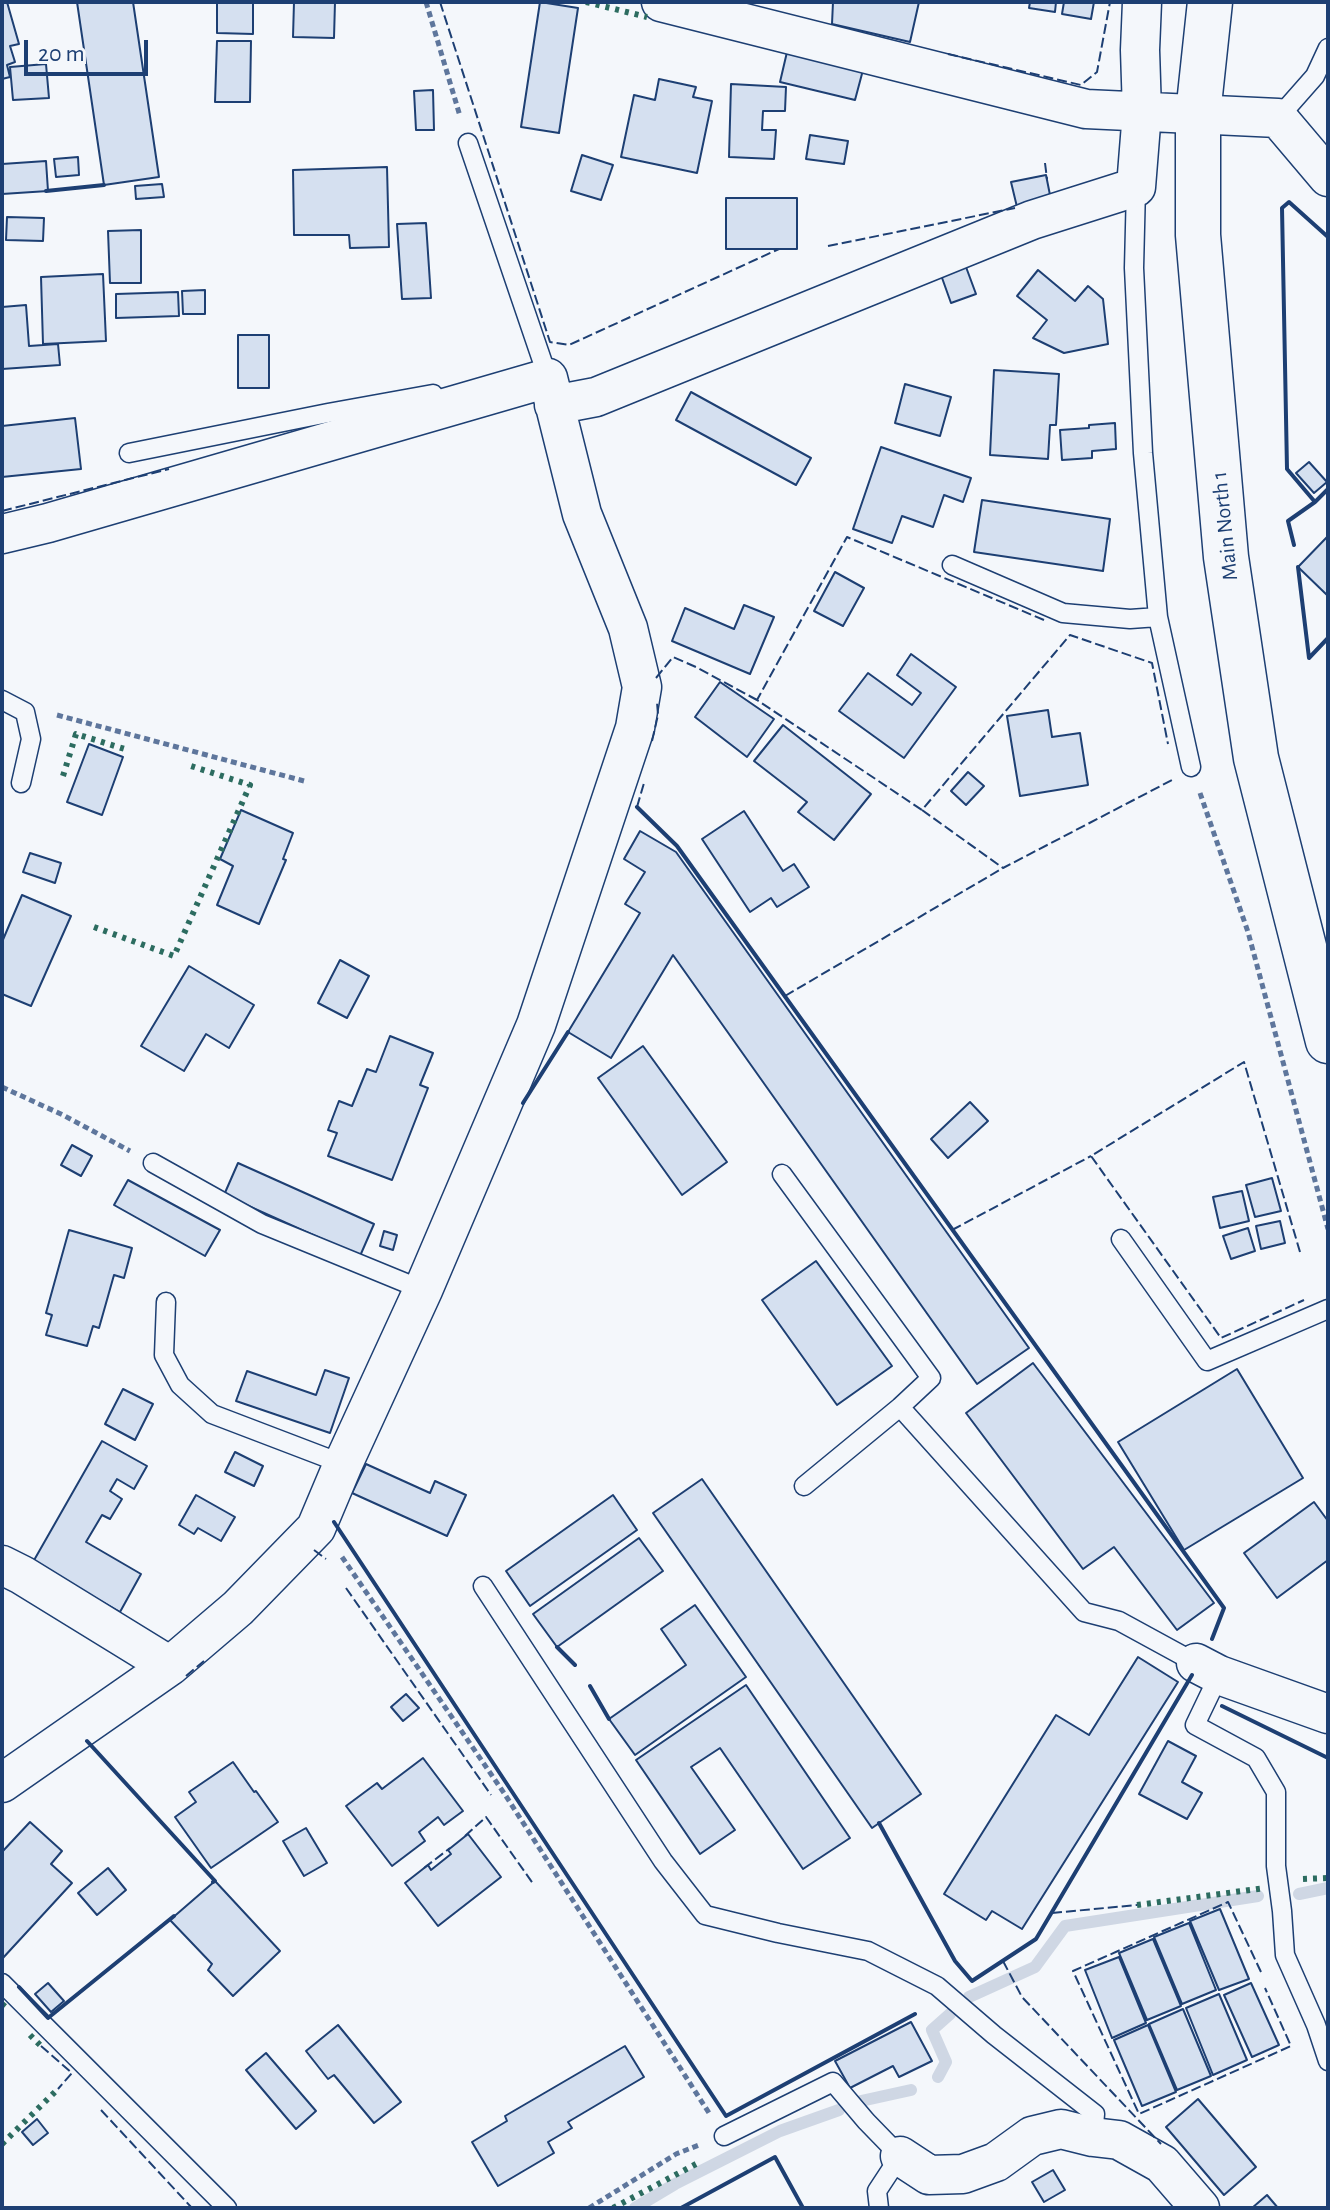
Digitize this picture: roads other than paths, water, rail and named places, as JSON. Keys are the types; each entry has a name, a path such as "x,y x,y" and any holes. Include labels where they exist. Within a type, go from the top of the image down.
{"main road":[{"name":"Main North 1","path":"1210,2 1198,114 1198,235 1226,557 1256,758 1328,1041"}],"street":[{"path":"661,2 1086,109 1278,118 1328,177"},
{"path":"2,534 478,399 551,391 596,397 1032,220 1136,187 1142,112 1142,2"},
{"path":"2,1783 170,1666 238,1608 316,1528 423,1290 536,1025 635,728 642,687 628,628 582,514 551,391"},
{"path":"2,1565 170,1666"},
{"path":"1208,1669 1328,1714"},
{"path":"900,2156 929,2175 963,2174 996,2162 1032,2136 1061,2129 1119,2140 1162,2164 1200,2208"}],"lane":[{"path":"1278,118 1315,76 1328,48"},
{"path":"468,143 551,391"},
{"path":"1136,187 1134,268 1143,453 1158,617 1191,767"},
{"path":"129,453 455,390 478,399"},
{"path":"952,565 1063,613 1130,619 1158,617"},
{"path":"2,700 25,712 31,739 21,783"},
{"path":"153,1163 262,1224 423,1290"},
{"path":"782,1174 931,1378 804,1486"},
{"path":"1121,1239 1207,1361 1328,1309"},
{"path":"166,1302 164,1355 180,1385 212,1414 343,1464"},
{"path":"900,1407 1084,1612 1119,1621 1208,1669 1195,1725 1256,1758 1276,1792 1276,1866 1285,1955 1316,2025 1328,2061"},
{"path":"483,1586 663,1861 705,1915 868,1951 937,1986 1095,2114 1093,2137"},
{"path":"2,1983 227,2208"},
{"path":"724,2136 833,2082 900,2156 877,2191 879,2208"}],"waterway":[{"path":"1299,1894 1328,1888"},
{"path":"969,1997 1035,1967 1065,1926 1258,1896"},
{"path":"938,2077 946,2062 932,2030 950,2014"},
{"path":"861,2101 911,2090"},
{"path":"635,2208 675,2184 780,2131 839,2110"}]}
